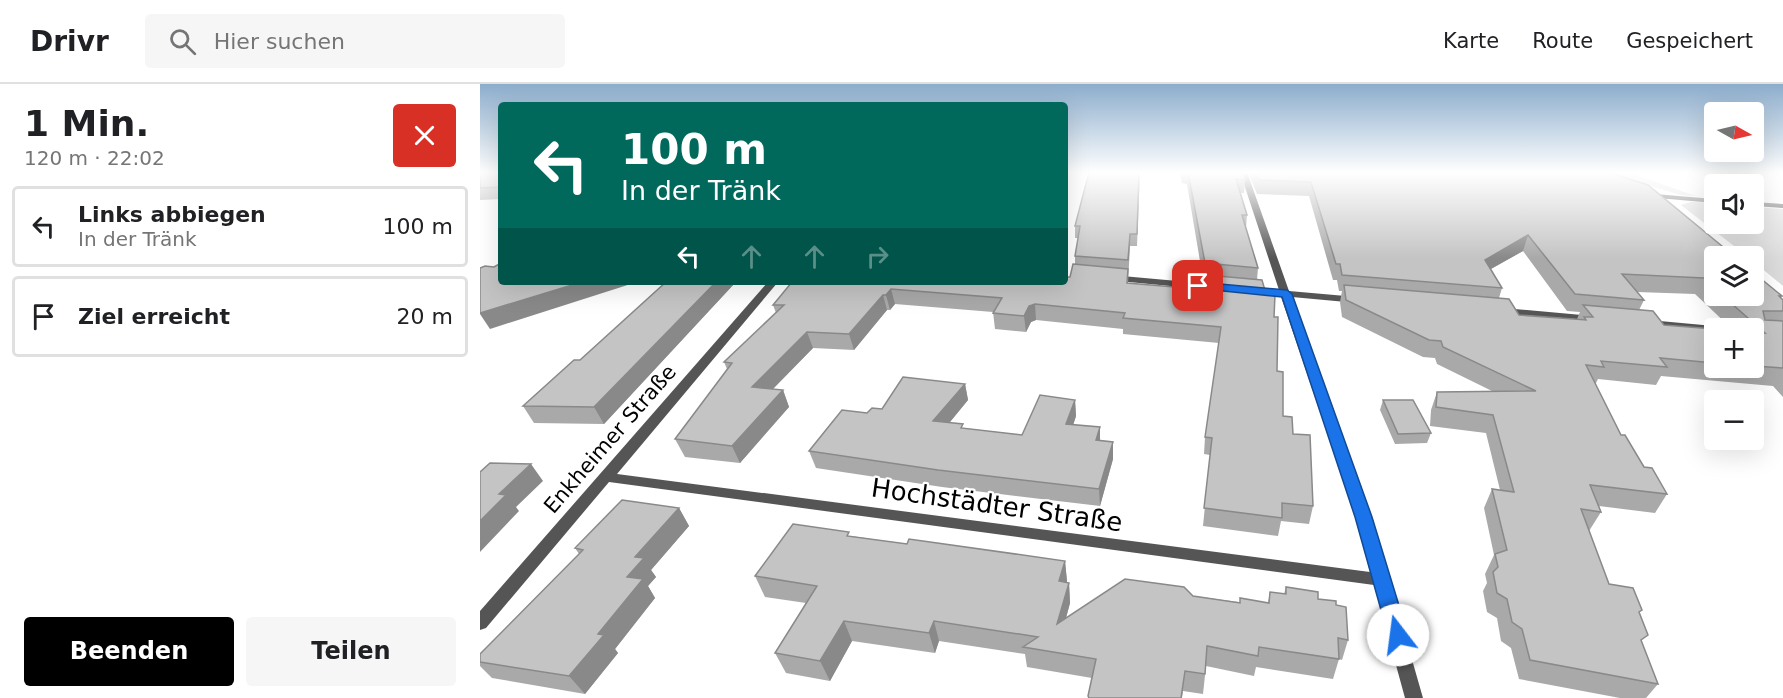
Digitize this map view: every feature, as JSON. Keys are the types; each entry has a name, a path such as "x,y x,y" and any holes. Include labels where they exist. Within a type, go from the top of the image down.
{"street":[{"path":"1253,201 1383,580 1414,698"},
{"path":"1663,201 1674,209"},
{"path":"1764,205 1783,206"},
{"path":"1100,277 1228,288"},
{"name":"Enkheimer Straße","path":"480,624 769,285"},
{"path":"1240,290 1367,300"},
{"path":"1493,311 1609,320"},
{"path":"1633,322 1704,328"},
{"name":"Hochstädter Straße","path":"605,477 1383,580"}],"shaded area":[{"path":"1691,202 1704,203 1704,223 1681,205"},
{"path":"1764,208 1783,209 1783,286 1764,270 1764,246 1734,246 1719,234 1764,234"}],"building":[{"path":"1082,201 1138,201 1137,234 1130,234 1128,260 1075,256 1080,226 1075,226"},
{"path":"1193,201 1243,201 1247,215 1242,215 1258,268 1205,263"},
{"path":"1317,201 1667,201 1704,231 1704,234 1707,234 1722,246 1704,246 1704,278 1622,274 1644,300 1575,294 1528,235 1485,260 1502,288 1342,275 1340,264 1336,264"},
{"path":"1073,264 1128,269 1127,283 1210,290 1207,275 1262,280 1266,294 1275,295 1274,317 1278,317 1277,371 1283,372 1283,416 1292,417 1293,434 1310,435 1313,506 1282,503 1282,518 1204,508 1212,438 1205,437 1221,327 1123,318 1125,313 1035,304 1029,306 1024,316 993,313 1002,298 891,289 849,334 807,332 752,387 783,390 732,446 675,439 732,363 724,362 784,305 773,305 790,285 1068,285 1068,277 1070,277"},
{"path":"498,265 498,285 572,285 480,313 480,268"},
{"path":"1764,281 1782,296 1779,296 1783,300 1783,311 1763,311 1765,320 1783,321 1783,368 1764,367 1764,318 1748,318 1734,306 1764,306"},
{"path":"663,285 713,285 594,407 523,406 574,360 580,360"},
{"path":"1344,285 1509,299 1519,315 1586,320 1584,317 1593,317 1583,305 1653,311 1664,325 1704,328 1704,362 1660,358 1667,367 1601,361 1604,367 1586,365 1621,435 1625,435 1644,467 1652,468 1667,494 1590,485 1601,512 1581,509 1609,584 1633,588 1642,610 1639,612 1648,635 1641,640 1658,684 1530,660 1522,629 1512,622 1507,599 1497,593 1493,572 1498,567 1495,554 1507,550 1492,489 1514,492 1493,415 1436,407 1437,392 1536,391 1443,347 1441,341 1429,340 1346,300"},
{"path":"903,377 965,384 933,421 963,424 961,428 1022,435 1040,395 1075,400 1066,424 1100,427 1096,440 1113,442 1099,489 938,470 809,451 842,410 867,413 872,408 882,409"},
{"path":"1383,400 1413,400 1431,433 1398,434"},
{"path":"490,463 531,464 499,494 506,495 480,521 480,472"},
{"path":"622,500 679,508 635,557 644,558 627,577 643,579 598,634 604,635 569,676 480,662 480,654 583,550 575,548"},
{"path":"793,524 849,532 847,536 907,544 909,539 1065,561 1059,581 1069,583 1057,624 1125,579 1184,587 1193,596 1240,603 1240,598 1269,603 1270,592 1286,594 1286,587 1318,592 1318,599 1336,601 1336,605 1346,607 1348,640 1338,638 1339,659 1259,647 1258,656 1207,646 1205,674 1185,671 1181,698 1089,698 1096,659 1023,647 1038,637 934,621 929,633 844,621 820,661 775,653 817,586 755,576"}],"route":[{"path":"1198,286 1287,294 1363,517 1398,635"}]}
